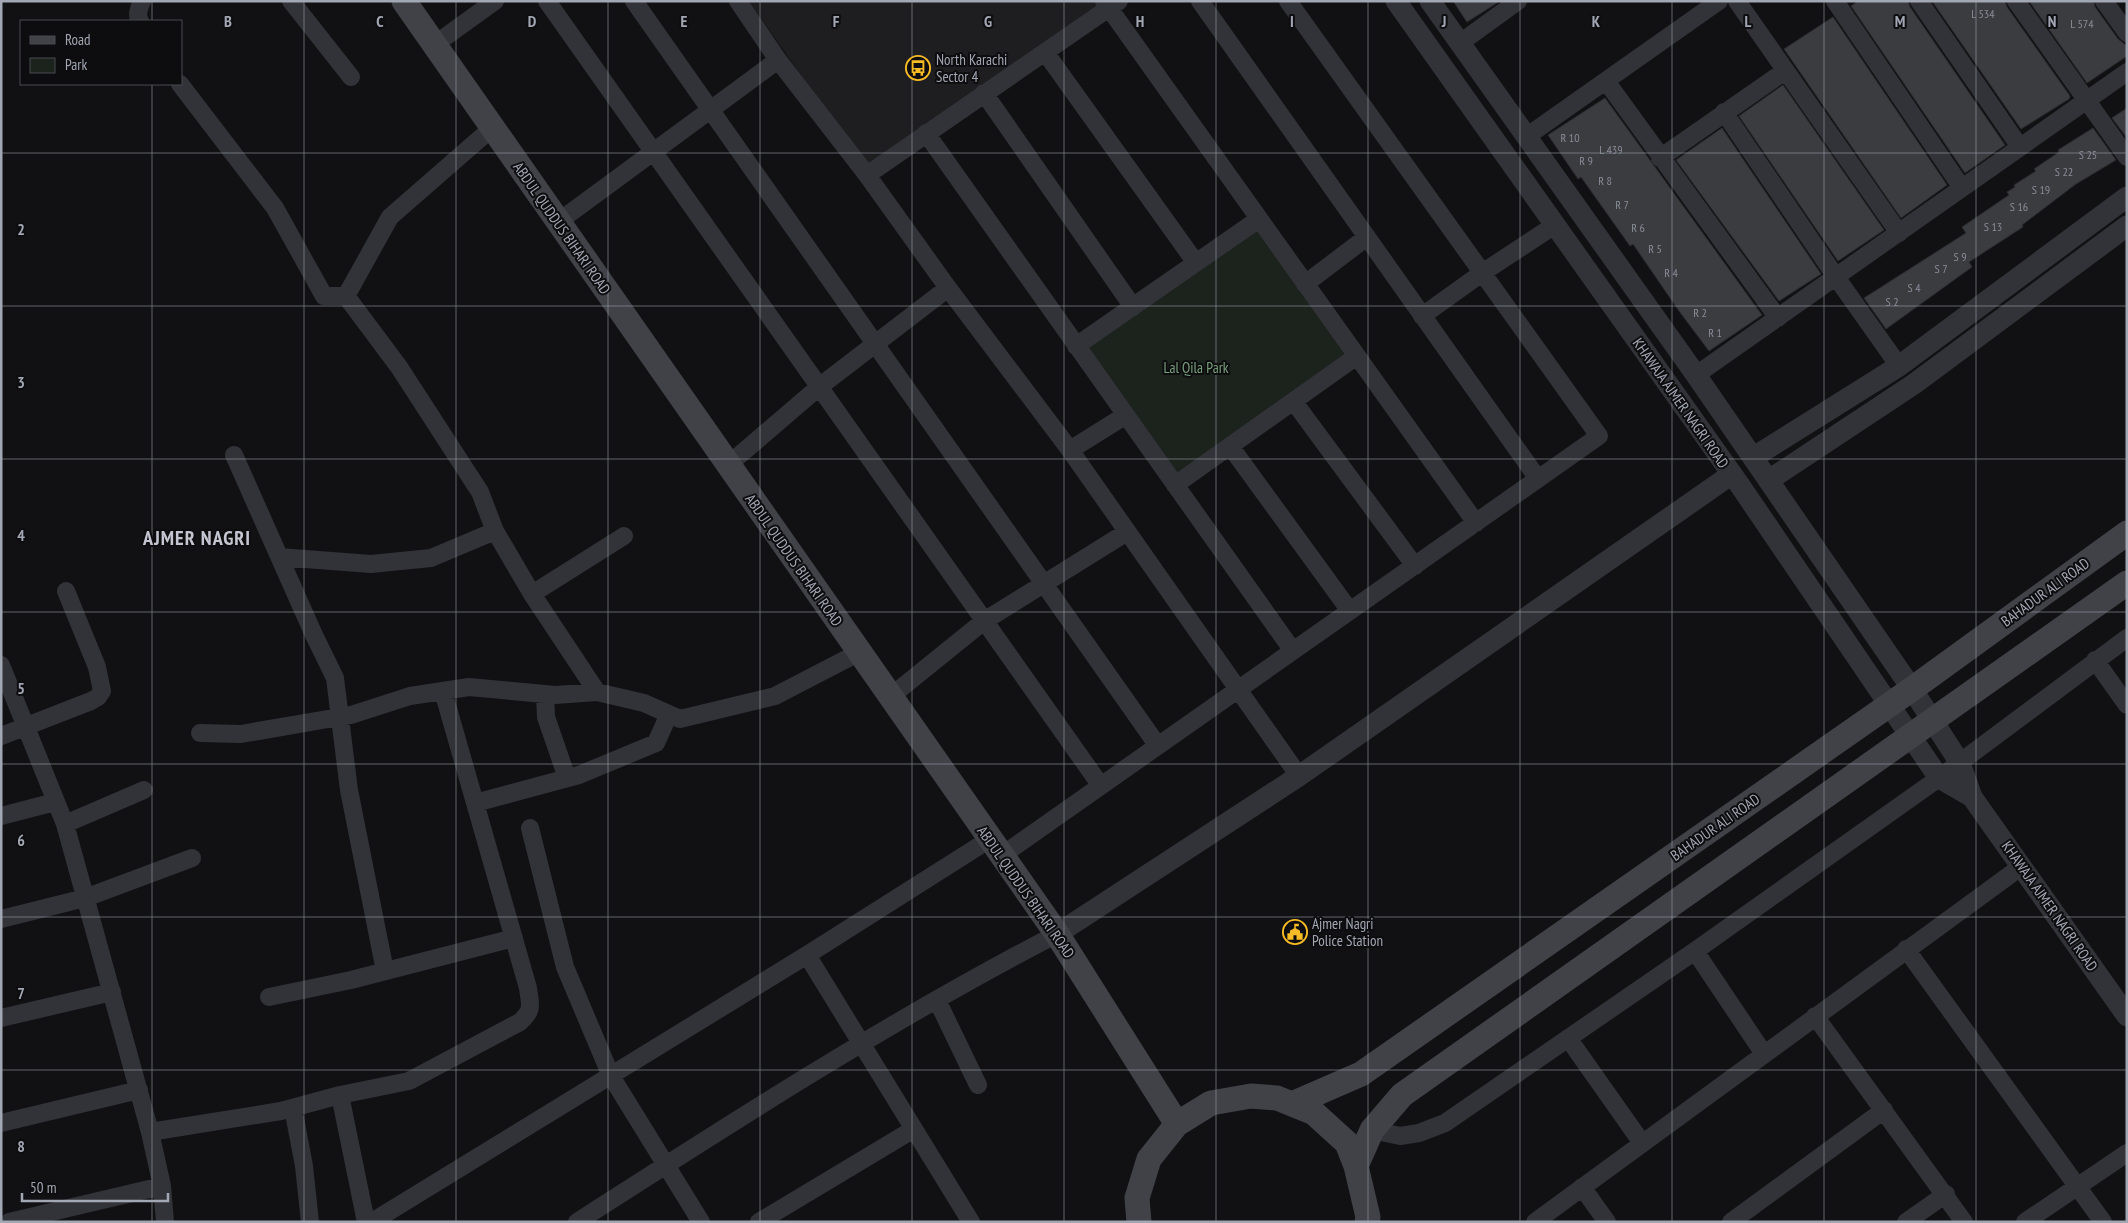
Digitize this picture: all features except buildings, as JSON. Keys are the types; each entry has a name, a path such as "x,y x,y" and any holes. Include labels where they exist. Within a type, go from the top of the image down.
{"main road":[{"name":"ABDUL QUDDUS BIHARI ROAD","path":"404,1 858,653 1057,934 1177,1124"},
{"name":"BAHADUR ALI ROAD","path":"1292,1104 1361,1074 1889,705 2127,533"},
{"path":"1356,1166 1372,1130 1402,1095 2127,583"},
{"path":"1139,1222 1138,1198 1149,1159 1177,1124 1211,1103 1250,1096 1277,1098 1314,1113 1347,1143 1356,1166 1368,1217 1367,1222"}],"street":[{"path":"139,20 138,8 142,1"},
{"path":"291,1 351,77"},
{"path":"434,45 495,1"},
{"path":"547,1 1100,786"},
{"path":"634,1 1158,746"},
{"path":"738,1 778,60 867,175 948,288 1070,450 1299,776"},
{"path":"1200,1 1538,479"},
{"path":"372,1222 807,956 1100,786 1599,436 1288,1"},
{"name":"KHAWAJA AJMER NAGRI ROAD","path":"1396,1 1732,474 1939,778 1972,797"},
{"name":"KHAWAJA AJMER NAGRI ROAD","path":"1430,1 1696,374 1912,688 1960,762 1972,797 2127,1016"},
{"path":"1460,43 1518,1"},
{"path":"1526,137 1719,1"},
{"path":"1737,1 1899,232"},
{"path":"1919,1 2020,147"},
{"path":"2016,1 2127,157"},
{"path":"2104,1 2127,33"},
{"path":"1836,2 1962,188"},
{"path":"867,175 1111,4 1259,219 1476,523"},
{"path":"1045,52 1196,263"},
{"path":"558,222 778,60"},
{"path":"1660,158 1785,71"},
{"path":"1696,374 2127,72"},
{"path":"1606,80 1660,158 1778,318"},
{"path":"181,85 275,208 324,296 346,296"},
{"path":"984,93 1133,306"},
{"path":"1724,112 1899,366"},
{"path":"346,296 390,217 492,128"},
{"path":"926,133 1292,651"},
{"path":"1754,458 1899,366 2127,197"},
{"path":"1076,346 1259,219"},
{"path":"1422,316 1482,273 1555,225"},
{"path":"1769,480 1914,384 2127,226"},
{"path":"1305,284 1366,237"},
{"path":"728,465 819,387 948,288"},
{"path":"346,296 399,367 480,492 495,531 532,594 598,692"},
{"path":"1175,485 1357,356"},
{"path":"1294,402 1415,566"},
{"path":"1070,450 1126,416"},
{"path":"1230,446 1350,611"},
{"path":"234,455 335,678 349,790 385,971"},
{"path":"577,1222 862,1043 989,970 1057,934 1299,776 1732,474"},
{"path":"279,557 372,564 431,558 495,531"},
{"path":"890,697 984,621 1127,532"},
{"path":"532,594 624,536"},
{"path":"1,736 91,701 98,697 102,691 97,667 66,591"},
{"path":"1372,1130 1400,1136 1419,1133 1445,1123 1695,951 1939,778 2127,638"},
{"path":"200,733 241,734 351,715 410,696 469,687 545,694 598,692 644,704 680,719 775,696 858,653"},
{"path":"2095,660 2127,705"},
{"path":"1,665 65,824 150,1132 162,1186 164,1222"},
{"path":"150,1132 293,1108 340,1095 409,1081 520,1022 528,1014 531,1008 528,988 443,691"},
{"path":"545,694 546,717 567,778"},
{"path":"475,804 567,778 656,743 669,714"},
{"path":"65,824 144,790"},
{"path":"1,816 56,802"},
{"path":"530,828 565,967 611,1076 701,1222"},
{"path":"1,919 86,898 192,858"},
{"path":"1536,1222 2022,866"},
{"path":"269,997 385,971 514,938"},
{"path":"1906,950 2103,1222"},
{"path":"1695,951 1764,1054"},
{"path":"807,956 862,1043 968,1221"},
{"path":"1,1018 112,992"},
{"path":"937,1000 978,1086"},
{"path":"1816,1016 1946,1194 1964,1222"},
{"path":"1568,1038 1642,1143"},
{"path":"1,1123 138,1090"},
{"path":"340,1095 366,1222"},
{"path":"293,1108 304,1166 310,1222"},
{"path":"1730,1222 1884,1110"},
{"path":"759,1222 914,1129"},
{"path":"2025,1222 2127,1153"},
{"path":"9,1222 162,1186"},
{"path":"1582,1187 1607,1222"},
{"path":"1906,1222 1946,1194"}],"shaded area":[{"path":"749,1 1103,1 869,172"}],"green space":[{"name":"Lal Qila Park","path":"1259,219 1357,356 1175,485 1076,346"}],"place":[{"name":"North Karachi Sector 4","path":"918,68"},
{"name":"Ajmer Nagri Police Station","path":"1295,932"}],"district":[{"name":"AJMER NAGRI","path":"197,538"}]}
